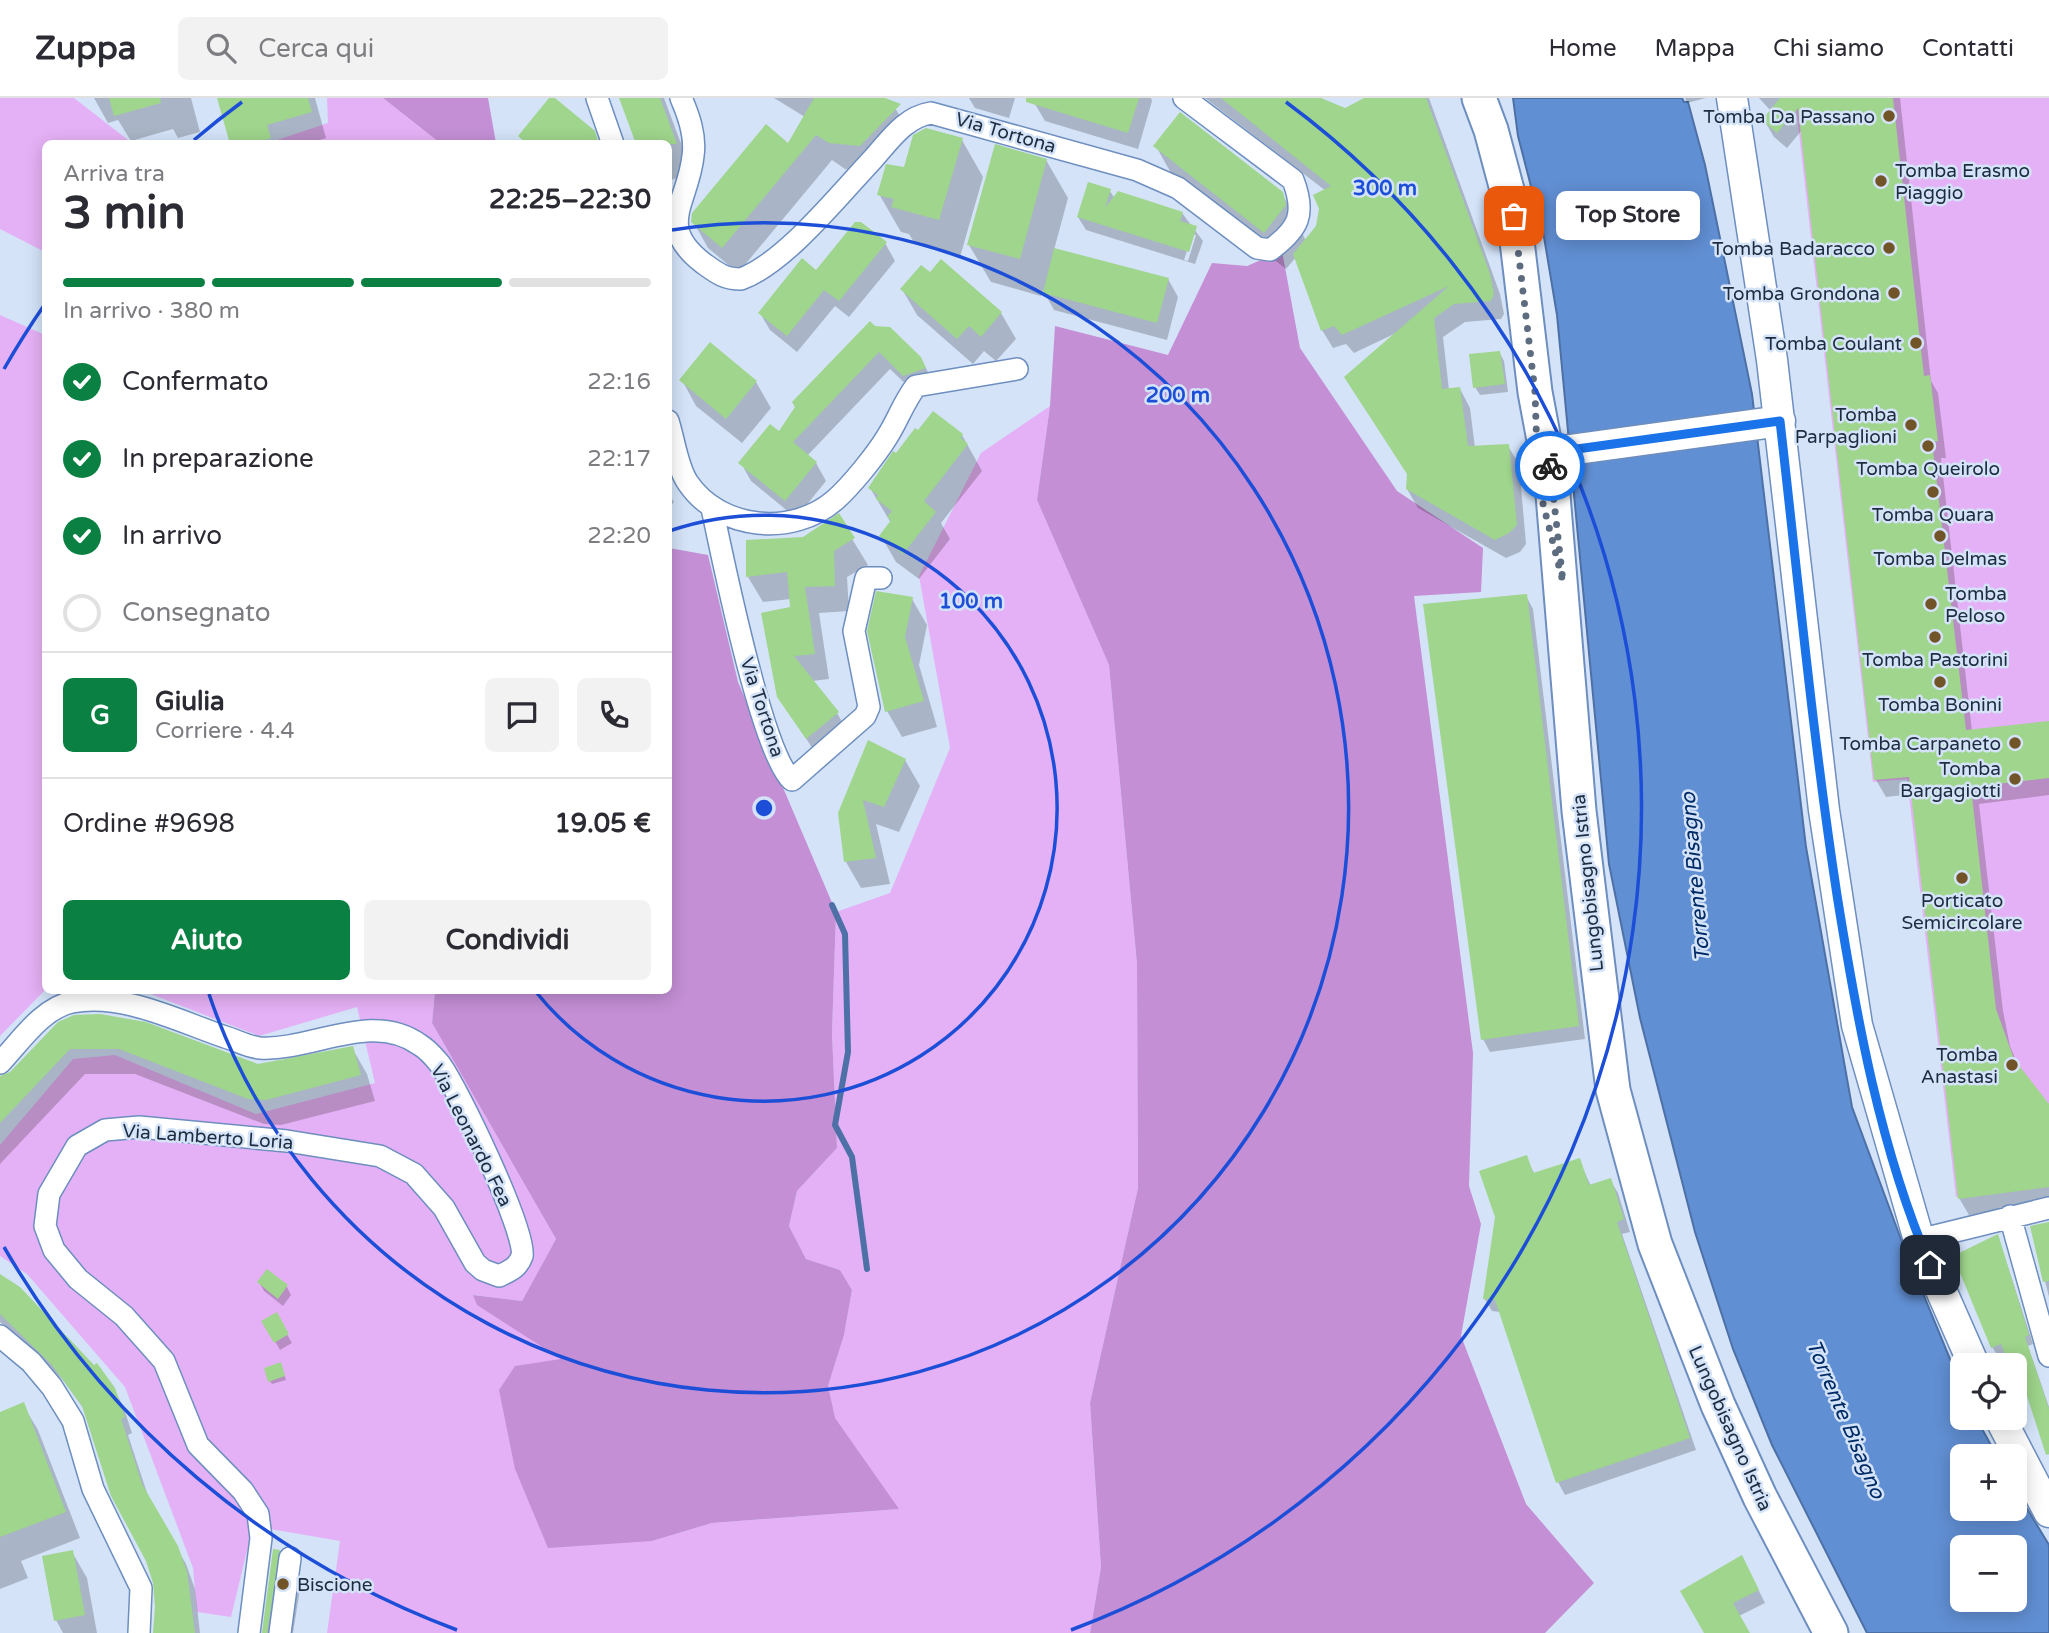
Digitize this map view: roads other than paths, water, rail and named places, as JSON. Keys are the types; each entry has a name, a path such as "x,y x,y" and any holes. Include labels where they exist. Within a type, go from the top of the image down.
{"main road":[{"name":"Lungobisagno Istria","path":"1479,98 1491,130 1514,216 1535,392 1558,452 1563,582 1579,811 1604,1034 1617,1107 1655,1244 1718,1405 1760,1497 1831,1633"},
{"path":"1732,98 1748,190 1778,421 1824,810 1857,1026 1920,1240 1969,1353"},
{"path":"1535,392 1538,484 1563,582"},
{"path":"1558,452 1778,421"},
{"path":"2006,1430 2049,1511"}],"street":[{"path":"597,98 612,140"},
{"name":"Via Tortona","path":"681,98 694,136 694,156 676,221 677,234 691,253 720,276 741,279 770,262 806,230 907,122 931,113 1137,170 1178,188 1256,248 1270,250 1295,227 1300,198 1293,180 1184,98"},
{"path":"672,434 687,482 712,508 756,523 782,525 803,520 835,500 887,437 900,407 916,386 1017,369"},
{"name":"Via Tortona","path":"712,508 745,652 767,729 783,768 792,780 865,716 869,707 854,631 866,578 881,578"},
{"name":"Via Leonardo Fea","path":"0,1063 46,1014 69,1002 88,1000 124,1003 259,1048 361,1031 399,1034 420,1045 440,1064 494,1170 520,1233 523,1254 514,1269 499,1276 483,1270"},
{"name":"Via Lamberto Loria","path":"249,1633 261,1538 258,1514 243,1491 198,1446 164,1360 124,1316 78,1279 54,1250 45,1226 49,1194 77,1146 105,1130 139,1127 287,1141 380,1156 414,1174 444,1208 475,1263 483,1270"},
{"path":"1920,1240 2049,1208"},
{"path":"2010,1216 2049,1356"},
{"path":"0,1336 31,1362 52,1387 73,1421 93,1489 141,1588 139,1633"},
{"path":"280,1633 290,1558"}],"water":[{"name":"Torrente Bisagno","path":"1513,98 1682,98 1684,102 1688,102 1705,165 1752,394 1806,847 1852,1107 1905,1250 1950,1359 1950,1430 1983,1430 1990,1444 1950,1444 1950,1521 2027,1521 2027,1509 2049,1545 2049,1633 1867,1633 1772,1445 1733,1349 1695,1232 1640,1018 1609,864 1557,315 1544,237 1518,136"}],"waterway":[{"path":"832,905 845,934 848,1052 835,1125 852,1157 867,1269"}],"place":[{"name":"Tomba Da Passano","path":"1889,116"},
{"name":"Tomba Erasmo Piaggio","path":"1881,181"},
{"name":"Top Store","path":"1514,216"},
{"name":"Tomba Badaracco","path":"1889,248"},
{"name":"Tomba Grondona","path":"1894,293"},
{"name":"Tomba Coulant","path":"1916,343"},
{"name":"Tomba Parpaglioni","path":"1911,425"},
{"name":"Tomba Queirolo","path":"1928,446"},
{"name":"Tomba Quara","path":"1933,492"},
{"name":"Tomba Delmas","path":"1940,536"},
{"name":"Tomba Peloso","path":"1931,604"},
{"name":"Tomba Pastorini","path":"1935,637"},
{"name":"Tomba Bonini","path":"1940,682"},
{"name":"Tomba Carpaneto","path":"2015,743"},
{"name":"Tomba Bargagiotti","path":"2015,779"},
{"name":"Porticato Semicircolare","path":"1962,878"},
{"name":"Tomba Anastasi","path":"2012,1065"},
{"name":"Biscione","path":"283,1584"}]}
